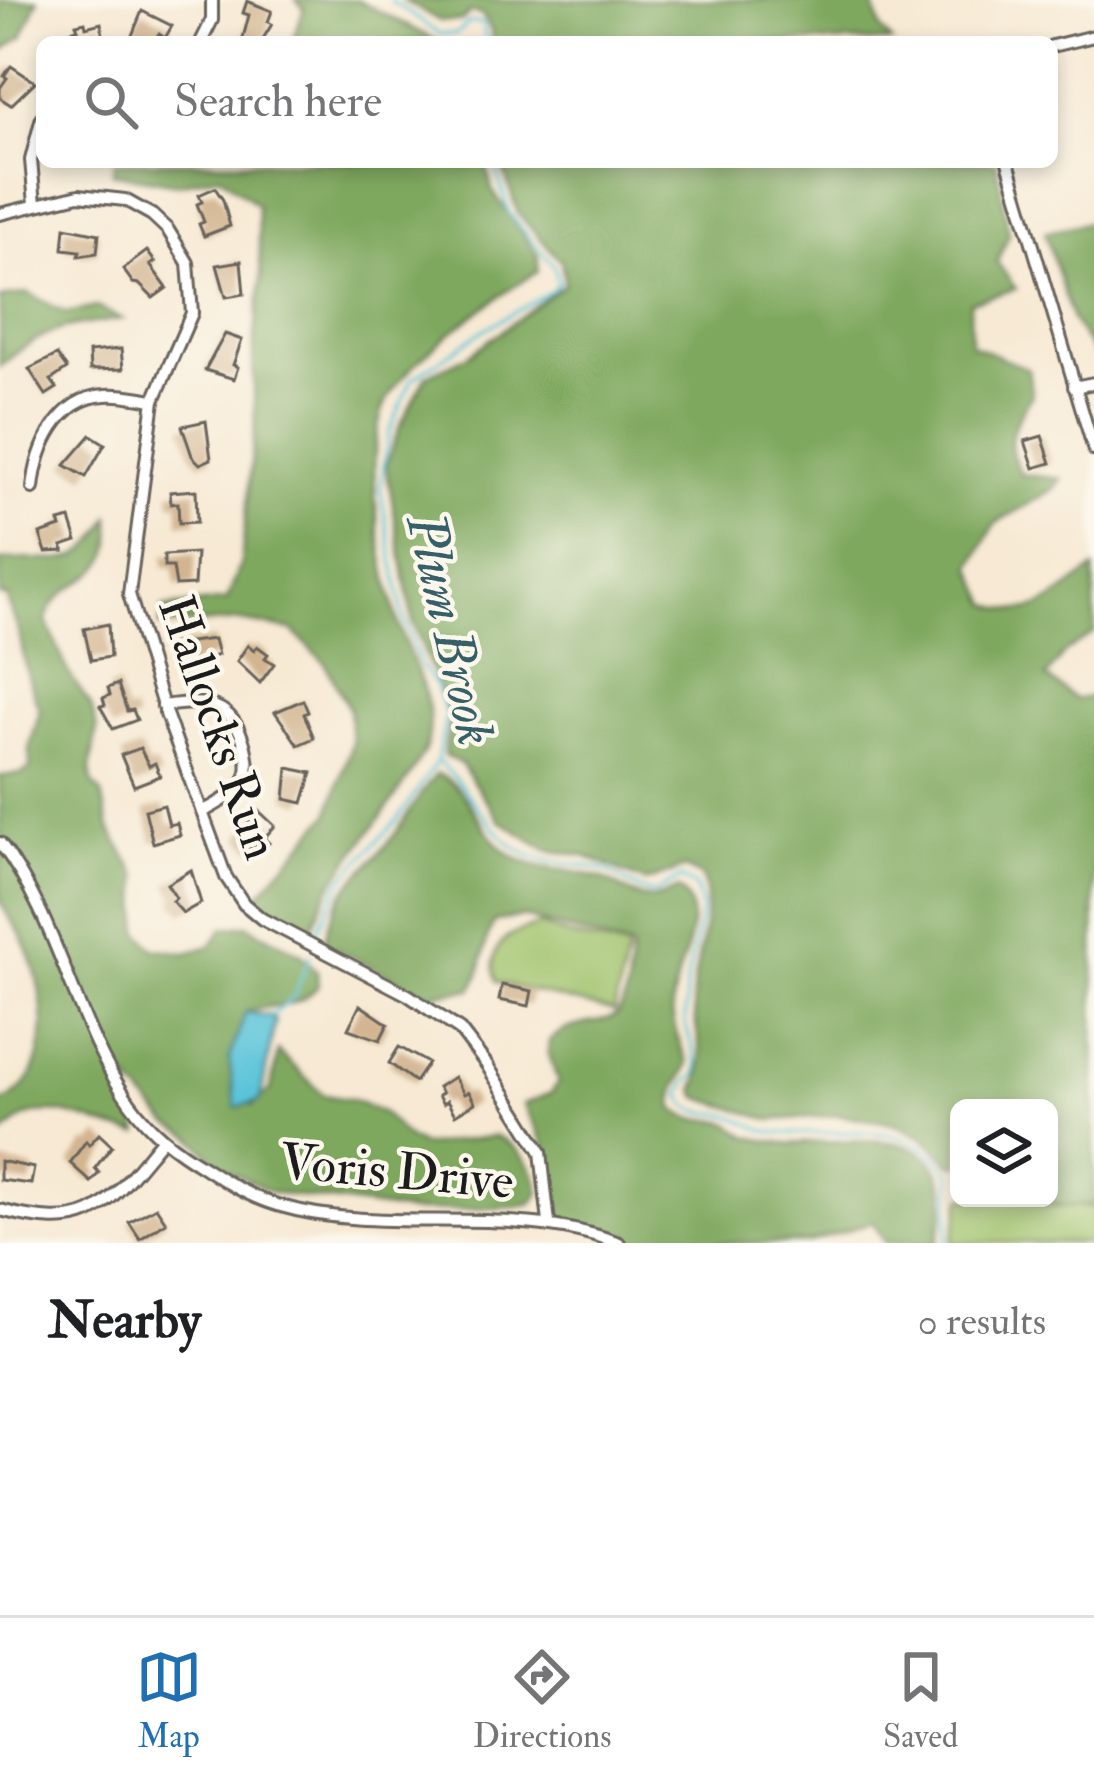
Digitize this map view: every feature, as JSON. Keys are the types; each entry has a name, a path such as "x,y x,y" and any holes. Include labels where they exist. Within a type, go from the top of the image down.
{"street":[{"path":"204,36 212,20 212,0"},
{"path":"1058,45 1094,36"},
{"path":"35,204 31,160 36,140"},
{"path":"1010,168 1094,450"},
{"name":"Hallocks Run","path":"0,214 88,194 125,200 152,214 177,242 193,284 192,314 154,400 129,594 163,706 226,877 244,904 262,919 408,995 447,1019 473,1045 541,1152 549,1223"},
{"path":"1074,387 1094,383"},
{"path":"33,488 36,457 57,422 79,402 107,394 154,400"},
{"path":"163,706 193,701 212,704 239,728 248,769 245,780 203,812"},
{"name":"Voris Drive","path":"0,843 40,909 112,1073 161,1141 242,1191 296,1210 395,1220 549,1223 619,1243"},
{"path":"0,1210 55,1221 90,1213 113,1198 161,1141"}],"green space":[{"path":"0,0 38,0 22,37 0,53"},
{"path":"296,0 357,0 427,36 294,36 304,9"},
{"path":"402,0 872,0 887,36 492,36 482,15 471,12 462,21 440,21"},
{"path":"113,168 487,168 492,190 538,255 538,271 420,360 391,393 381,416 375,477 381,547 402,634 428,703 429,732 422,756 334,882 310,932 254,900 329,814 352,743 349,709 325,663 292,630 241,621 160,626 163,608 227,600 241,564 255,423 253,354 261,277 257,205 220,175 178,184 112,173"},
{"path":"503,168 997,168 1009,234 997,262 1016,289 970,302 971,344 1028,369 1032,395 1012,433 1015,463 1021,474 1062,479 1054,489 995,524 972,566 989,604 1021,610 1047,603 1094,569 1094,633 1066,651 1046,677 1075,699 1094,697 1094,1204 1058,1204 1058,1099 950,1099 950,1163 923,1137 892,1123 838,1115 771,1120 697,1097 701,1056 693,997 705,923 702,877 685,868 645,882 585,856 547,850 499,820 461,764 444,755 450,716 413,623 386,465 426,376 469,355 565,284 561,261 518,214"},
{"path":"1094,221 1094,354 1072,320 1045,232"},
{"path":"28,293 66,313 97,307 122,319 43,336 0,367 0,298"},
{"path":"110,517 108,556 54,603 46,619 68,672 91,706 97,729 92,782 102,794 109,828 138,876 139,931 153,948 186,953 211,946 223,928 247,925 301,954 317,971 318,986 301,1000 246,1012 253,1105 271,1089 278,1051 324,1095 382,1112 423,1146 495,1136 503,1140 519,1152 535,1175 540,1193 532,1203 412,1212 273,1193 220,1166 191,1136 168,1124 127,1079 139,1134 52,1112 23,1118 0,1136 0,1103 19,1091 32,1074 42,1029 30,956 0,898 0,776 30,768 30,746 40,710 7,596 0,596 0,561 75,557 98,537"},
{"path":"437,774 458,788 494,840 514,857 600,878 645,898 678,889 688,900 691,929 672,1007 688,1062 674,1093 674,1108 690,1117 726,1122 758,1139 906,1146 925,1156 939,1172 945,1197 937,1243 885,1243 873,1222 808,1243 634,1243 556,1217 549,1157 523,1104 551,1093 558,1082 549,1041 569,1028 618,1013 632,948 524,917 495,921 471,989 428,995 324,943 343,893 394,835"},
{"path":"541,925 628,949 614,1012 497,982 494,958 502,942"},
{"path":"960,1207 1094,1207 1094,1243 952,1243"}],"water":[{"path":"246,1012 275,1021 260,1101 236,1107 229,1059"}],"building":[{"path":"247,1 272,11 268,22 272,24 265,36 244,36 249,15 243,13"},
{"path":"142,11 172,26 166,36 132,36"},
{"path":"101,23 103,36 62,36 78,29 76,24"},
{"path":"11,66 35,82 11,105 0,98 0,88"},
{"path":"215,188 230,226 204,236 199,195"},
{"path":"65,227 99,234 97,253 79,256 80,251 63,249"},
{"path":"147,251 155,262 150,265 167,288 153,298 123,269"},
{"path":"241,261 244,294 226,297 217,265"},
{"path":"225,334 242,340 233,365 238,367 234,379 205,370"},
{"path":"121,349 123,369 90,370 89,352"},
{"path":"57,355 67,369 51,380 57,388 46,395 29,369"},
{"path":"206,421 211,459 200,464 192,456 182,426"},
{"path":"91,435 105,444 86,477 65,465"},
{"path":"1042,436 1051,463 1034,468 1025,441"},
{"path":"196,490 197,522 179,523 178,503 171,504 170,492"},
{"path":"70,519 77,541 62,546 64,551 46,552 40,534"},
{"path":"196,553 194,585 176,586 173,567 164,567 164,555"},
{"path":"108,624 110,657 91,660 84,629"},
{"path":"214,639 218,655 192,664 194,672 181,675 174,644"},
{"path":"248,645 268,654 265,658 274,664 260,683 237,661"},
{"path":"118,684 127,711 133,710 137,720 113,729 100,706 110,695 108,688"},
{"path":"303,700 314,738 298,745 275,712"},
{"path":"140,748 160,776 134,786 121,755"},
{"path":"288,768 312,773 303,803 285,799"},
{"path":"164,805 169,825 177,823 180,835 153,843 145,810"},
{"path":"258,810 275,826 264,838 269,843 252,850 239,837"},
{"path":"191,870 201,903 183,913 172,901 176,898 167,884"},
{"path":"502,985 532,991 529,1006 499,1000"},
{"path":"360,1005 388,1024 380,1040 348,1029"},
{"path":"399,1047 428,1063 415,1082 389,1063"},
{"path":"454,1077 475,1103 455,1115 438,1096 442,1093 438,1087"},
{"path":"99,1134 112,1146 91,1182 70,1163 86,1141 89,1145"},
{"path":"0,1161 34,1168 31,1184 0,1180"},
{"path":"156,1207 166,1222 140,1239 129,1222"}],"waterway":[{"name":"Plum Brook","path":"390,0 439,34 456,34 470,22 483,24 485,36"},
{"name":"Plum Brook","path":"496,168 509,213 553,265 559,282 552,291 412,379 389,433 380,488 403,615 421,666 435,685 446,715 437,761 499,833 521,851 604,870 650,892 681,878 695,886 702,909 686,984 685,1023 698,1066 697,1075 681,1094 685,1101 694,1109 734,1117 772,1132 873,1133 915,1143 951,1175 947,1243"},
{"path":"314,937 341,881 398,819 436,763"},
{"path":"271,1016 294,997 310,956"}]}
